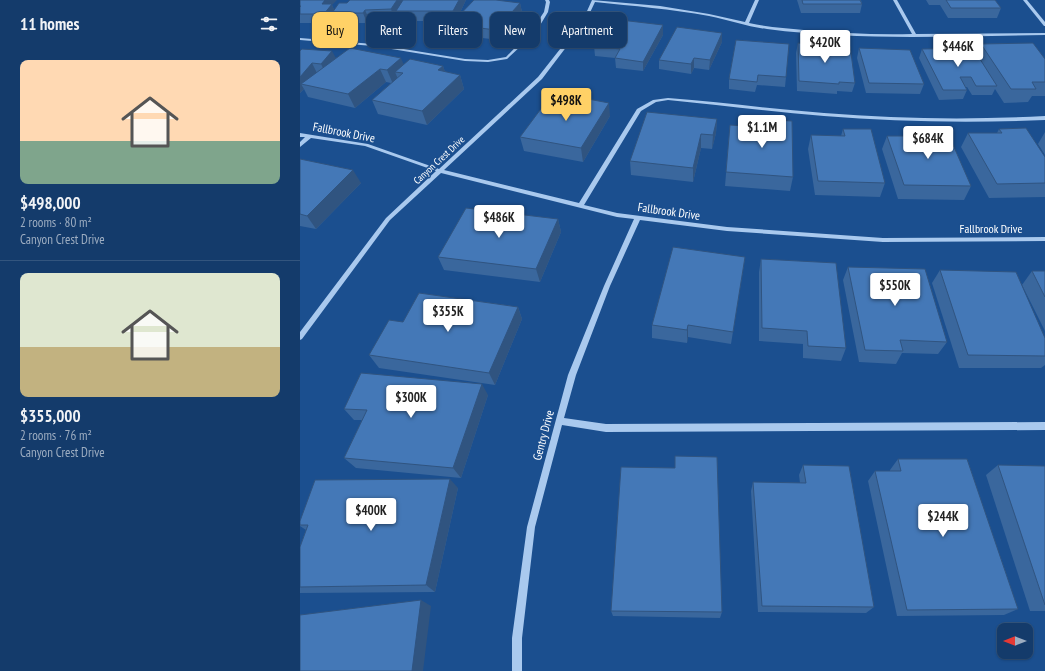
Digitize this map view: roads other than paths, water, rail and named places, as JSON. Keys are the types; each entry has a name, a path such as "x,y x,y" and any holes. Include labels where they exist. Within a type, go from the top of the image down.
{"street":[{"path":"300,39 373,45 465,60 488,61 508,58 534,31 546,12 547,0"},
{"path":"746,24 756,0"},
{"path":"895,0 914,35"},
{"path":"1025,0 1045,25"},
{"path":"594,1 660,7 766,28 821,33 886,36 1045,34"},
{"name":"Canyon Crest Drive","path":"300,337 388,219 540,78 585,20 594,1"},
{"path":"580,206 639,110 656,101 668,99 793,112 863,117 936,120 1045,118"},
{"name":"Fallbrook Drive","path":"300,134 366,145 440,171 617,215 727,229 883,240 1045,239"},
{"path":"300,145 310,136"},
{"name":"Gentry Drive","path":"517,671 517,638 531,527 572,375 607,286 638,217"},
{"path":"560,421 606,428 1045,426"}]}
